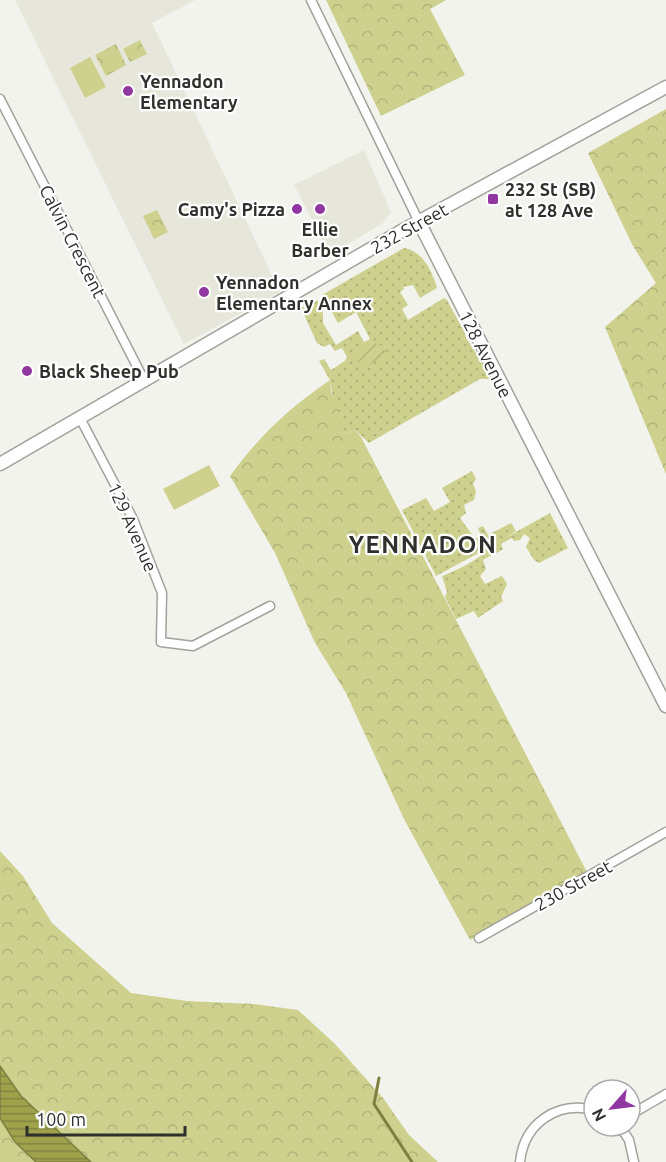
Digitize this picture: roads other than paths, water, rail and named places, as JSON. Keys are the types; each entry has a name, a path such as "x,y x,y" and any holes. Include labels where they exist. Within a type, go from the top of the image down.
{"main road":[{"name":"232 Street","path":"0,464 418,222 666,87"},
{"name":"128 Avenue","path":"418,222 666,706"}],"street":[{"name":"128 Avenue","path":"311,0 418,222"},
{"name":"Calvin Crescent","path":"0,99 145,382"},
{"name":"129 Avenue","path":"80,418 133,519 162,592 161,642 193,646 270,606"},
{"name":"230 Street","path":"479,938 666,832"},
{"path":"642,1107 666,1094"},
{"path":"520,1162 524,1143 540,1120 566,1108 582,1109"},
{"path":"628,1138 634,1162"}],"waterway":[{"path":"379,1078 374,1104 412,1162"}],"place":[{"name":"Yennadon Elementary","path":"128,91"},
{"name":"232 St (SB) at 128 Ave","path":"493,199"},
{"name":"Camy's Pizza","path":"297,209"},
{"name":"Ellie Barber","path":"320,209"},
{"name":"Yennadon Elementary Annex","path":"204,292"},
{"name":"Black Sheep Pub","path":"27,371"}],"district":[{"name":"YENNADON","path":"423,544"}]}
